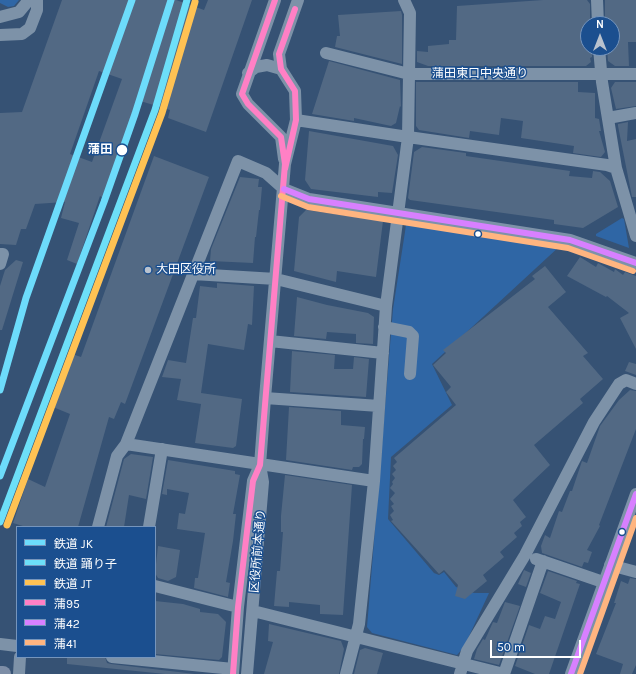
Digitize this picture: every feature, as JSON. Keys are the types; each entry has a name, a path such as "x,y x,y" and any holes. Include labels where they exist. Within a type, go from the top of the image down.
{"street":[{"path":"1,16 19,12 29,0"},
{"path":"0,35 22,34 30,28 37,10 37,0"},
{"path":"260,464 285,164 281,137 248,104 242,94 248,73 275,0"},
{"path":"285,164 296,120 295,91 281,69 279,54 298,0"},
{"path":"346,674 359,624 374,481 386,306 408,137 410,13 404,0"},
{"path":"597,0 598,16"},
{"name":"蒲田東口中央通り","path":"326,53 409,74 636,74"},
{"path":"601,56 616,168 633,211 636,236"},
{"path":"248,73 256,66 266,65 281,69"},
{"path":"608,118 636,113"},
{"path":"296,120 607,165 616,168"},
{"path":"98,526 117,456 126,444 238,161 266,173 284,189 309,199 570,240 636,263"},
{"path":"0,254 4,254 0,264"},
{"path":"193,274 276,279 386,306"},
{"path":"384,327 409,332 413,336 410,374"},
{"path":"270,341 383,353"},
{"path":"462,669 467,652 525,555 594,422 619,384 626,380 636,384"},
{"path":"265,398 379,406"},
{"path":"126,444 374,481"},
{"path":"149,526 162,449"},
{"name":"区役所前本通り","path":"233,672 238,607 252,481 260,464"},
{"name":"区役所前本通り","path":"247,674 263,482 260,464"},
{"path":"571,674 636,494"},
{"path":"525,555 603,582"},
{"path":"252,611 356,636 462,669 504,674 542,561"},
{"path":"610,565 636,572"},
{"path":"156,586 238,607"},
{"path":"0,644 16,646"},
{"path":"19,674 20,658"},
{"path":"120,658 233,672"}],"shaded area":[{"path":"0,0 19,0 14,6 8,7 0,3"},
{"path":"622,218 624,219 629,248 596,236 596,234"},
{"path":"412,221 561,245 432,364 452,405 391,457 388,519 434,573 439,575 444,572 456,587 474,593 489,593 464,647 457,655 372,633 367,627 393,309 406,224"}],"building":[{"path":"62,0 176,0 204,10 208,0 252,0 206,132 168,118 170,110 137,100 103,198 100,196 77,264 67,260 79,223 61,218 65,202 35,204 26,229 21,229 16,245 0,244 0,113 22,112","holes":["99,71 122,79 92,162 70,154"]},
{"path":"543,0 587,0 590,4 590,16 580,16 580,56 592,56 590,58 591,62 586,66 428,66 417,62 417,51 428,52 428,46 449,44 449,40 456,40 457,6"},
{"path":"605,0 636,0 636,42 628,42 629,66 615,66 608,61 608,56 620,56 620,16 605,16"},
{"path":"401,11 402,64 335,47 337,36 340,36 338,15"},
{"path":"329,61 400,80 401,107 400,106 396,123 391,126 354,118 354,121 312,114"},
{"path":"416,82 578,82 578,92 595,93 595,118 599,119 601,131 599,131 605,152 601,157 573,153 574,146 521,138 523,121 501,118 499,135 470,131 469,138 419,130 416,126"},
{"path":"615,82 636,82 636,106 616,109 611,88"},
{"path":"628,122 627,141 636,139 636,197 632,197 618,126 618,124"},
{"path":"309,131 393,146 398,155 392,193 378,192 378,197 311,189 305,180"},
{"path":"422,147 466,153 466,156 570,171 569,176 592,178 593,171 600,172 610,181 618,207 583,228 554,224 554,220 410,200 408,198 414,152"},
{"path":"154,156 209,177 125,404 121,402 114,419 109,417 78,526 23,526 13,523 28,479 45,487 70,414 53,407 72,354 81,357"},
{"path":"240,177 259,179 258,187 262,187 253,263 210,261 211,249"},
{"path":"306,210 383,221 376,277 337,271 336,282 294,271 299,217"},
{"path":"580,257 596,267 598,263 614,272 615,269 623,275 625,272 636,276 636,349 620,318 629,313 607,296 606,297 567,276"},
{"path":"16,260 23,262 2,330 0,330 0,286 5,270"},
{"path":"545,266 566,292 548,307 588,353 583,356 603,379 580,399 583,403 534,445 550,465 513,500 526,517 520,522 522,526 514,533 517,537 500,552 504,557 483,575 487,581 465,599 455,596 458,585 444,570 439,574 391,521 393,520 390,515 394,511 391,506 394,504 390,499 395,493 390,488 395,478 392,474 396,470 393,466 397,462 394,458 456,405 446,392 451,387 433,365 446,353 443,350 535,279 532,276"},
{"path":"217,283 254,286 252,325 248,324 244,350 208,344 201,393 242,399 236,446 233,448 195,443 201,404 177,400 181,379 162,377 168,360 186,363 193,318 196,318 200,286 217,288"},
{"path":"297,297 327,305 368,313 374,317 373,344 356,343 356,334 327,332 326,339 294,336"},
{"path":"292,351 335,355 334,369 353,369 354,357 369,359 366,397 290,392"},
{"path":"629,362 636,364 636,375 625,371"},
{"path":"630,390 636,391 636,429 599,525 600,526 587,550 592,552 588,563 584,562 582,567 542,553 541,546 545,535 550,538 559,511 562,512 570,491 572,491 582,461 587,463 600,426 619,400"},
{"path":"289,407 341,411 341,425 365,427 362,464 359,467 353,467 352,470 286,460"},
{"path":"131,454 153,457 146,499 129,495 124,526 106,526 124,459"},
{"path":"168,460 235,471 235,474 240,475 233,514 236,514 226,582 230,583 228,597 194,588 195,578 198,578 205,533 177,529 179,513 185,514 189,493 167,489 167,495 162,494"},
{"path":"285,475 352,485 343,615 320,614 320,605 289,602 289,607 274,606 277,571 280,571 283,532 281,532 281,516"},
{"path":"158,546 180,550 176,577 168,581 158,578 156,575"},
{"path":"524,570 531,573 526,587 518,584"},
{"path":"548,571 577,581 576,583 580,584 549,674 535,674 515,666 529,625 540,629 545,616 555,619 561,602 540,593"},
{"path":"630,578 636,579 636,665 632,674 620,674 623,664 596,654 616,603 614,603 621,581 628,584"},
{"path":"156,601 183,604 200,609 200,612 218,614 226,622 222,657 219,660 156,654"},
{"path":"505,602 520,606 499,665 474,659 477,649 483,639 485,640 493,622 497,623"},
{"path":"269,624 341,641 344,649 339,674 264,674 273,642 268,641"},
{"path":"365,648 383,653 377,674 354,674 360,650"},
{"path":"67,658 105,658 107,663 111,664 195,674 165,674 67,664"}],"rail line":[{"name":"JK","path":"0,390 26,298 132,0"},
{"name":"JK","path":"0,476 104,202 135,114 171,0"},
{"name":"踊り子","path":"0,522 155,110 187,0"},
{"name":"JT","path":"7,525 162,113 195,2"}],"transit line":[{"name":"蒲95","path":"233,674 238,607 253,481 260,465 285,164 281,137 248,104 242,94 275,0"},
{"name":"蒲95","path":"285,169 296,120 295,91 281,69 279,54 295,9"},
{"name":"蒲42","path":"284,189 309,199 570,240 636,263"},
{"name":"蒲41","path":"281,196 308,207 568,248 633,271"},
{"name":"蒲42","path":"571,674 636,494"},
{"name":"蒲41","path":"580,674 636,518"}],"place":[{"name":"蒲田","path":"122,150"},
{"name":"大田区役所","path":"148,270"}]}
